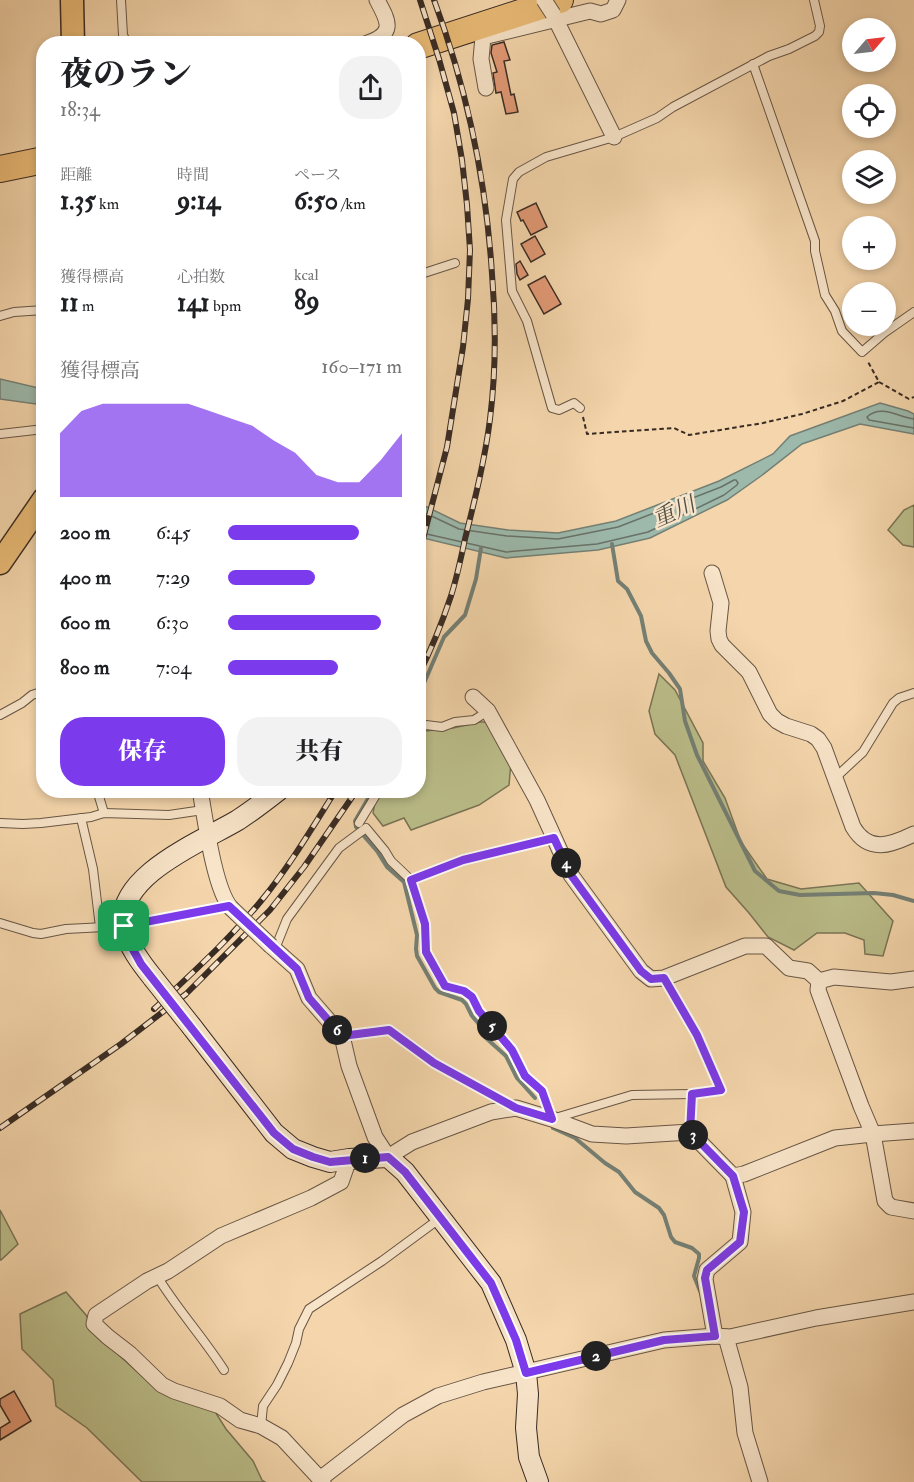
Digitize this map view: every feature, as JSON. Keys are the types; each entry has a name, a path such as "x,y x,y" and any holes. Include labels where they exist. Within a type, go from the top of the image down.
{"highway":[{"path":"426,44 556,11"},
{"path":"0,169 36,162"}],"main road":[{"path":"72,0 73,36"},
{"path":"0,563 36,511"}],"street":[{"path":"377,0 388,20 387,29 382,36"},
{"path":"544,0 556,11 614,137"},
{"path":"426,55 556,11 591,11 601,14 613,10 618,0"},
{"path":"483,37 481,59 486,88"},
{"path":"712,573 721,603 718,631 722,645 749,672 770,714 777,721 818,739 824,748 858,836 868,843 878,845 890,844 914,834"},
{"path":"473,697 488,711 537,800 571,875 641,971 651,979 664,978 745,946 766,946 789,968 808,971 819,981"},
{"path":"201,798 221,889 230,907 297,969 309,998 342,1036 349,1066 375,1137 388,1157 405,1172 491,1283 516,1340 526,1373 528,1456 538,1482"},
{"path":"270,798 259,807 162,864 137,885 126,906 124,926 141,964 274,1133 293,1149 313,1157 330,1162 388,1157 412,1142 481,1115 516,1108 592,1134 626,1136 690,1132 733,1176 744,1212 740,1242 707,1270 705,1278 720,1336 740,1387 745,1433 760,1482"},
{"path":"819,981 834,977 891,982 914,979"},
{"path":"819,981 818,990 822,1004 873,1134 885,1201 891,1207 914,1211"},
{"path":"733,1176 744,1174 835,1138 914,1131"},
{"path":"349,1159 341,1182 311,1198 221,1236 96,1315 94,1324 162,1384 174,1391 220,1406 240,1420 261,1426 282,1438 321,1481 403,1415 438,1396 483,1382 664,1340 752,1332 816,1318 914,1302"}],"lane":[{"path":"121,0 124,36"},
{"path":"580,408 574,403 559,410 552,408 528,321 512,291 506,219 513,179 519,172 546,157 614,137 657,118 753,64 815,36 820,26 814,0"},
{"path":"753,64 812,231 825,295 835,311 842,331 862,352 914,312"},
{"path":"426,272 455,263"},
{"path":"0,316 14,312 36,311"},
{"path":"0,434 36,430"},
{"path":"835,778 863,752 893,704 899,698 914,693"},
{"path":"0,715 36,694"},
{"path":"426,725 442,727 455,722 474,720 488,711"},
{"path":"99,798 104,813"},
{"path":"359,823 374,798"},
{"path":"0,824 41,823 104,813 169,815 203,810"},
{"path":"81,818 93,869 100,927"},
{"path":"273,947 287,919 339,848 366,828 391,861 411,880 425,924 426,952 445,986 464,991 472,997 479,1011 512,1050 525,1076 542,1091 552,1119 632,1095 692,1094 721,1090 697,1035 664,978"},
{"path":"411,880 463,860 554,838"},
{"path":"0,922 41,934 66,929 124,926 230,907"},
{"path":"342,1036 389,1030 434,1063 516,1108"},
{"path":"690,1132 692,1094"},
{"path":"261,1426 263,1406 288,1364 299,1329 309,1309 440,1219"},
{"path":"157,1276 224,1370"}],"path":[{"path":"862,352 879,382 909,399 914,397"},
{"path":"580,408 587,434 675,429 690,435 802,414 843,401 879,382"}],"green space":[{"path":"914,505 914,547 903,545 888,530 904,510"},
{"path":"659,674 675,690 703,743 703,761 725,798 741,842 767,879 801,889 859,883 893,921 883,956 865,954 864,940 845,933 817,933 794,950 768,937 726,887 675,755 655,734 649,711"},
{"path":"489,722 511,762 509,785 479,805 411,830 404,818 383,826 373,813 378,798 426,798 426,731"},
{"path":"0,1210 18,1244 1,1260 0,1260"},
{"path":"66,1292 86,1315 95,1333 155,1388 214,1410 226,1429 253,1461 265,1482 142,1482 87,1428 56,1406 53,1380 22,1349 20,1314"}],"water":[{"path":"0,379 36,387 36,404 0,399"},
{"name":"重川","path":"880,403 914,414 914,434 860,424 802,444 727,500 650,538 598,550 506,558 426,539 426,506 460,523 508,530 558,533 616,521 719,481 773,454 790,436"}],"building":[{"path":"504,42 510,60 504,61 511,95 514,94 518,112 506,114 501,92 496,93 493,73 497,72 491,53 492,45"},
{"path":"536,203 547,227 531,235 517,212"},
{"path":"535,236 545,254 531,262 521,244"},
{"path":"520,261 528,275 520,280 516,264"},
{"path":"545,276 561,304 544,314 528,285"},
{"path":"14,1391 31,1421 0,1440 0,1428 10,1422 0,1405 0,1399"}],"waterway":[{"path":"612,544 618,581 627,589 641,616 646,641 652,653 680,689 685,721 697,755 755,871 779,891 800,895 874,893 914,901"},
{"path":"426,679 444,637 465,615 476,579 481,548"},
{"path":"368,798 355,821 356,827 377,851 387,867 404,882 417,935 417,956 439,992 462,1000 466,1004 486,1038 506,1056 517,1078 535,1098"},
{"path":"553,1128 575,1138 619,1172 635,1192 659,1208 675,1242 692,1248 699,1254 694,1276 700,1291"}],"railway":[{"path":"420,0 454,113 462,160 470,250 463,347 447,447 426,527"},
{"path":"426,658 451,596 479,479 492,401 495,328 489,239 480,169 456,67 434,0"},
{"path":"154,1009 223,943 261,901 291,861 331,798"},
{"path":"0,1128 121,1044 186,994 270,910 304,867 351,798"}],"route":[{"path":"554,838 571,875 641,971 651,979 664,978 697,1035 721,1090 692,1094 690,1132 733,1176 744,1212 740,1242 707,1270 705,1278 715,1336 664,1340 526,1373 516,1340 491,1283 405,1172 388,1157 330,1162 313,1157 293,1149 274,1133 141,964 124,926 229,906 297,969 309,998 342,1036 389,1030 434,1063 516,1108 552,1119 542,1091 525,1076 512,1050 479,1011 472,997 464,991 445,986 426,952 425,924 411,880 463,860 554,838"}]}
